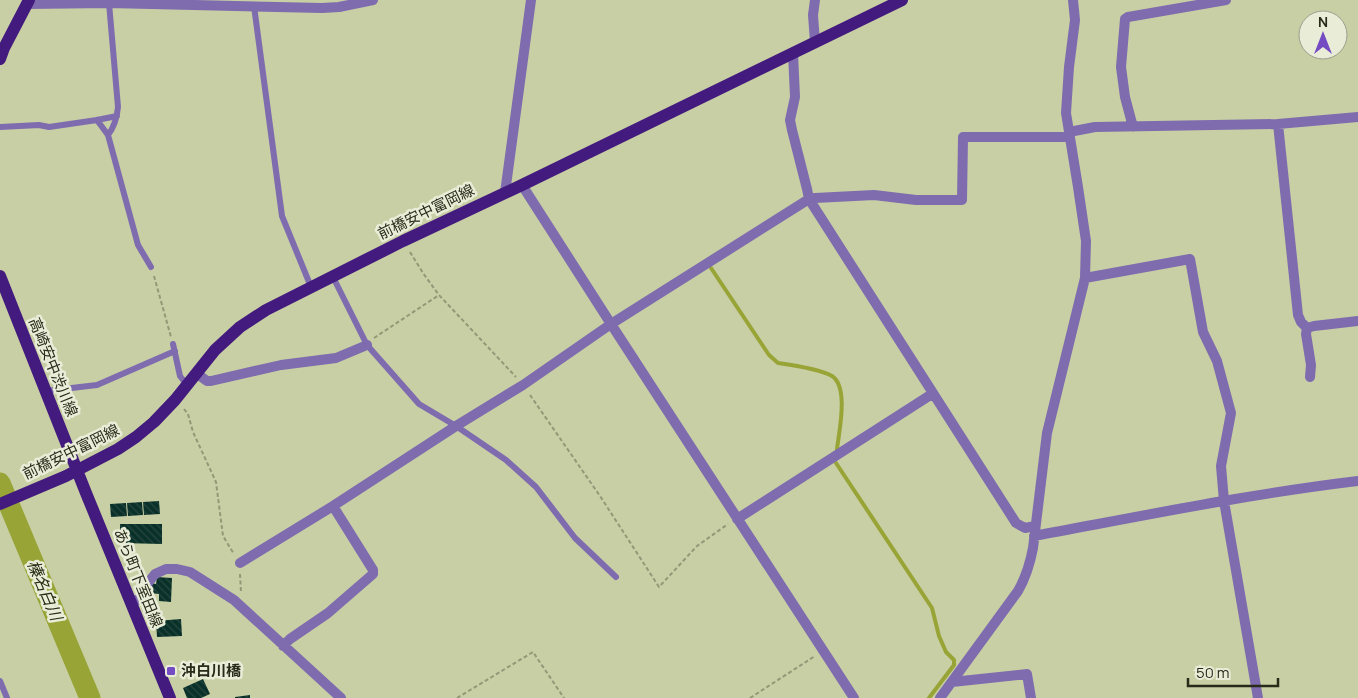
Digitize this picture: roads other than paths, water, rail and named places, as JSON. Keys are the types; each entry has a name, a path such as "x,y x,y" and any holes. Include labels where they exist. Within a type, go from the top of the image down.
{"main road":[{"name":"前橋安中富岡線","path":"0,504 71,473 118,449 136,437 154,422 187,385 214,350 240,327 266,310 403,241 902,0"},
{"path":"0,59 28,2"},
{"name":"高崎安中渋川線","path":"0,276 46,391 71,473"},
{"name":"あら町下室田線","path":"71,473 132,604 170,698"}],"street":[{"path":"28,2 220,3 254,6 323,4 339,7 373,0"},
{"path":"505,193 531,0"},
{"path":"815,0 813,15 815,42"},
{"path":"940,698 1018,591 1026,576 1035,531 1047,433 1085,278 1086,241 1066,113 1075,20 1073,0"},
{"path":"1133,127 1125,97 1122,67 1125,19 1226,0"},
{"path":"793,53 795,97 790,120 809,199 1016,523 1035,531 1358,481"},
{"path":"240,563 523,385 611,324 809,199 874,195 916,200 962,200 963,137 1069,135 1095,128 1278,124 1358,117"},
{"path":"1278,124 1298,315 1301,322 1307,328"},
{"path":"522,185 854,698"},
{"path":"1085,278 1190,259 1203,332 1217,361 1231,413 1221,466 1224,501 1258,698"},
{"path":"1307,328 1358,321"},
{"path":"1307,328 1306,334 1311,365 1310,377"},
{"path":"196,374 207,381 211,381 281,365 336,358 367,344"},
{"path":"737,519 932,394"},
{"path":"283,646 290,639 328,613 373,574 373,570 333,506"},
{"path":"132,604 140,598 155,574 166,569 190,572 234,600 341,698"},
{"path":"952,682 1027,674 1031,698"}],"lane":[{"path":"108,135 117,116 118,107 109,3"},
{"path":"254,6 282,216 311,287"},
{"path":"0,127 39,125 49,127 117,116"},
{"path":"97,120 108,135 138,245 152,267"},
{"path":"333,277 367,344 419,404 456,426 506,460 536,487 575,538 616,577"},
{"path":"46,391 97,385 174,347 180,376 187,385"},
{"path":"0,681 7,698"}],"waterway":[{"path":"711,268 769,355 778,363 820,371 832,376 837,382 842,399 837,449"},
{"path":"836,463 932,608 939,636 946,652 954,660 954,665 929,698"},
{"name":"榛名白川","path":"0,483 90,698"}],"place":[{"name":"沖白川橋","path":"171,671"}]}
